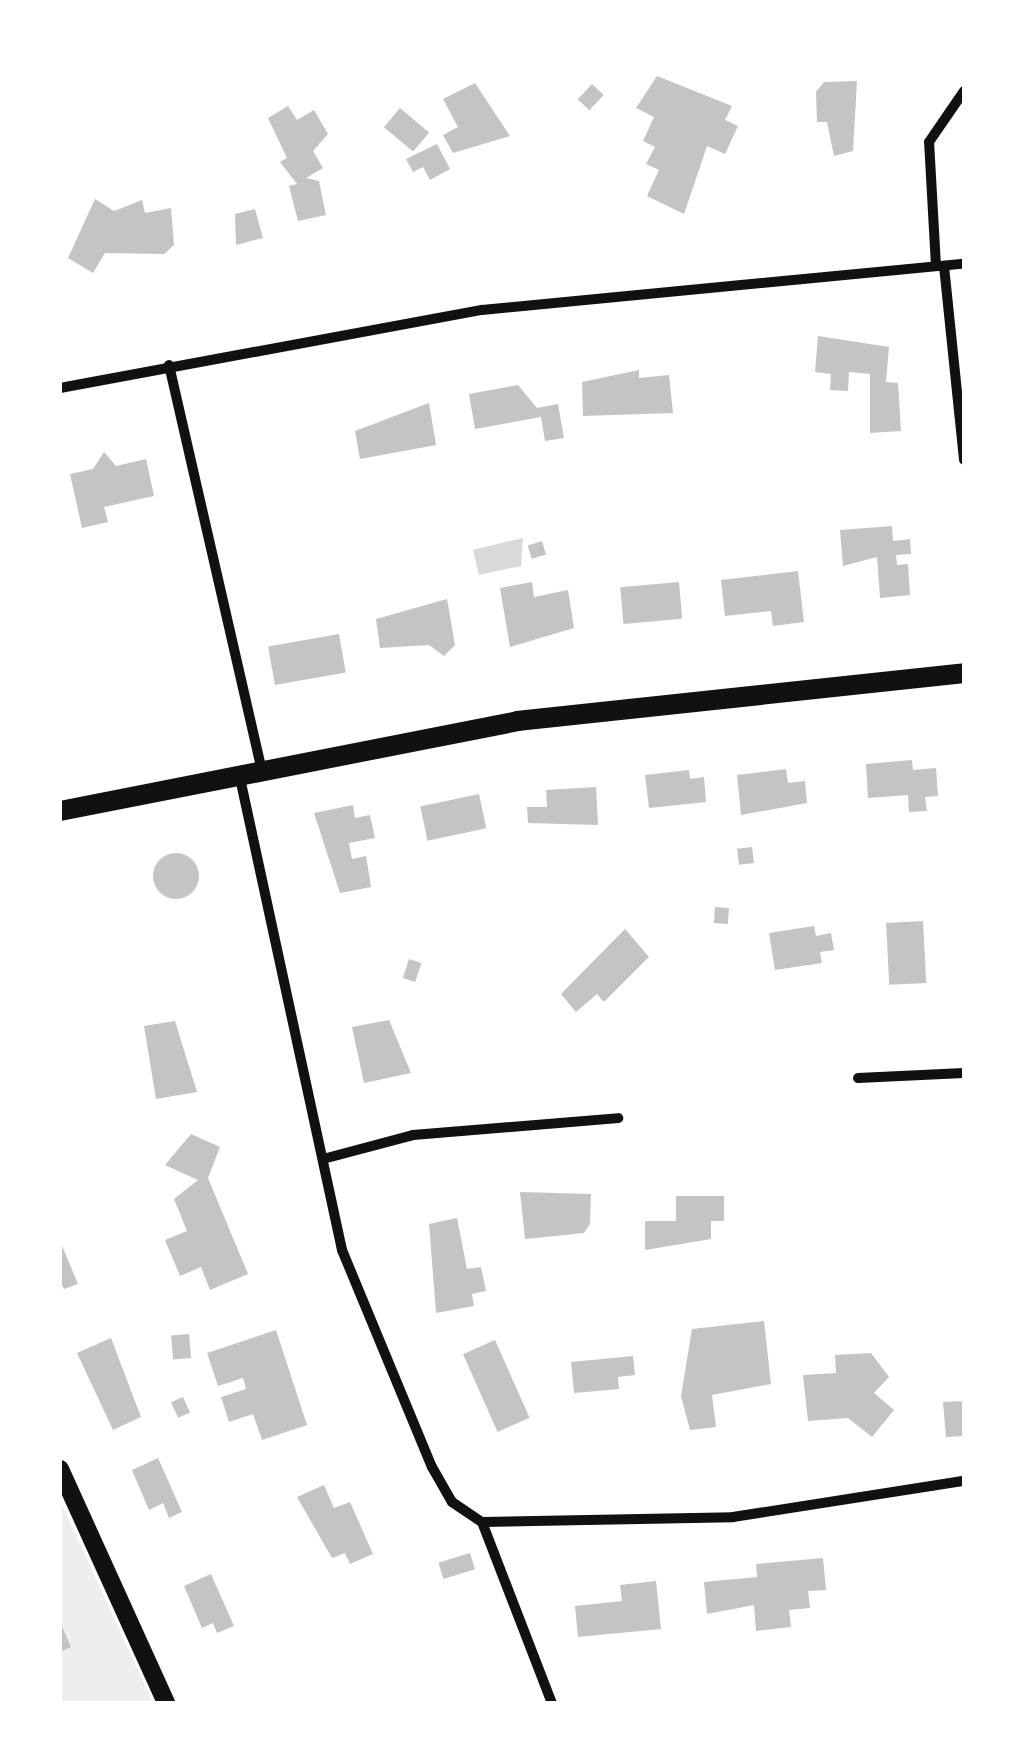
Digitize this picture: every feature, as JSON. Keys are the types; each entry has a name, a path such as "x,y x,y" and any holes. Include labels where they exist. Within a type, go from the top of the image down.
{"main road":[{"path":"60,811 517,721 964,672"}],"street":[{"path":"964,91 927,154 964,460"},
{"path":"60,388 482,310 964,264"},
{"path":"168,366 262,773"},
{"path":"240,778 342,1250 432,1467 452,1502 482,1522 733,1518 964,1481"},
{"path":"858,1078 964,1073"},
{"path":"323,1159 413,1135 618,1118"},
{"path":"60,1470 166,1703"},
{"path":"482,1522 552,1703"}],"shaded area":[{"path":"523,538 521,566 479,575 473,550"},
{"path":"60,1500 64,1509 153,1703 60,1703"}],"building":[{"path":"657,76 732,106 725,120 738,126 725,154 707,146 684,214 647,196 659,170 646,164 655,147 643,141 654,117 636,108"},
{"path":"857,81 853,151 834,156 827,122 817,122 816,92 824,82"},
{"path":"475,83 510,136 453,153 443,135 458,127 443,99"},
{"path":"592,84 604,95 589,110 578,99"},
{"path":"288,106 297,120 314,110 328,134 313,151 323,168 306,178 319,181 326,215 298,221 289,186 297,184 280,162 287,158 268,118"},
{"path":"400,108 429,132 413,152 384,127"},
{"path":"437,144 450,169 430,180 423,167 413,172 406,159"},
{"path":"95,199 114,211 142,200 145,213 171,208 174,245 164,254 105,253 93,273 68,258"},
{"path":"255,209 263,238 236,245 235,214"},
{"path":"818,336 889,347 886,382 898,383 901,431 870,433 870,374 849,372 848,391 830,390 831,374 815,372"},
{"path":"639,370 639,378 669,375 673,413 583,416 582,382"},
{"path":"518,385 537,408 558,404 564,438 545,441 541,417 475,429 469,394"},
{"path":"429,403 436,445 360,459 355,431"},
{"path":"104,452 116,466 146,459 154,496 104,507 108,522 82,528 70,474 93,469"},
{"path":"892,526 893,541 910,539 911,554 896,555 897,565 908,564 910,595 880,598 877,557 843,566 840,530"},
{"path":"542,541 546,554 532,559 528,545"},
{"path":"798,571 804,622 773,626 771,611 725,616 721,580"},
{"path":"532,582 534,597 568,590 574,628 510,647 500,588"},
{"path":"679,582 682,619 623,624 620,587"},
{"path":"447,599 455,645 444,656 429,645 380,648 376,619"},
{"path":"339,634 346,672 275,685 268,647"},
{"path":"912,760 913,770 936,768 938,796 925,797 927,811 909,812 908,795 868,798 866,764"},
{"path":"786,769 788,783 805,781 807,803 741,815 737,775"},
{"path":"689,770 690,779 704,777 706,802 649,808 645,775"},
{"path":"596,787 598,825 528,823 527,807 547,807 546,790"},
{"path":"479,794 486,828 428,841 420,806"},
{"path":"353,805 355,818 370,815 375,838 349,843 352,859 366,856 371,887 340,893 314,813"},
{"path":"752,847 754,863 739,865 737,849"},
{"path":"176,853 192,860 199,876 192,892 176,899 160,892 153,876 160,860"},
{"path":"715,907 729,908 728,924 714,923"},
{"path":"923,921 926,983 889,985 886,923"},
{"path":"814,926 816,936 831,933 834,950 820,952 822,963 775,970 769,933"},
{"path":"625,929 649,957 604,1002 597,994 576,1012 561,994"},
{"path":"409,959 421,963 415,982 403,978"},
{"path":"389,1020 411,1073 364,1083 352,1027"},
{"path":"175,1021 197,1092 156,1099 144,1026"},
{"path":"191,1134 220,1147 208,1178 248,1274 210,1290 201,1267 180,1276 165,1240 187,1231 174,1199 198,1180 165,1165"},
{"path":"520,1192 591,1194 590,1224 584,1233 525,1239"},
{"path":"676,1196 724,1196 724,1221 711,1221 711,1239 645,1250 645,1221 676,1221"},
{"path":"457,1218 467,1269 481,1267 486,1291 472,1294 474,1306 436,1313 429,1224"},
{"path":"60,1241 78,1284 64,1289 60,1282"},
{"path":"764,1321 771,1384 712,1395 716,1427 690,1430 681,1396 692,1329"},
{"path":"276,1330 307,1425 262,1440 253,1414 229,1422 221,1397 246,1389 243,1378 218,1386 207,1353"},
{"path":"189,1334 191,1358 173,1359 171,1336"},
{"path":"111,1338 141,1417 113,1430 77,1353"},
{"path":"495,1340 530,1418 498,1432 463,1354"},
{"path":"871,1353 889,1377 874,1393 894,1410 872,1437 848,1418 808,1421 803,1375 836,1373 835,1355"},
{"path":"633,1356 635,1375 618,1377 619,1389 574,1393 571,1362"},
{"path":"183,1397 190,1413 178,1418 171,1402"},
{"path":"964,1401 964,1436 946,1437 943,1402"},
{"path":"158,1458 182,1512 169,1518 163,1503 149,1510 132,1470"},
{"path":"324,1485 334,1508 350,1502 373,1554 350,1564 345,1553 332,1558 297,1497"},
{"path":"470,1553 475,1569 443,1579 438,1563"},
{"path":"823,1558 826,1590 808,1591 810,1608 789,1610 791,1627 756,1631 754,1605 707,1614 704,1582 757,1577 756,1564"},
{"path":"211,1574 234,1626 217,1633 213,1623 202,1628 184,1586"},
{"path":"656,1581 661,1629 578,1637 575,1606 622,1601 620,1585"},
{"path":"60,1622 71,1647 60,1652"}]}
